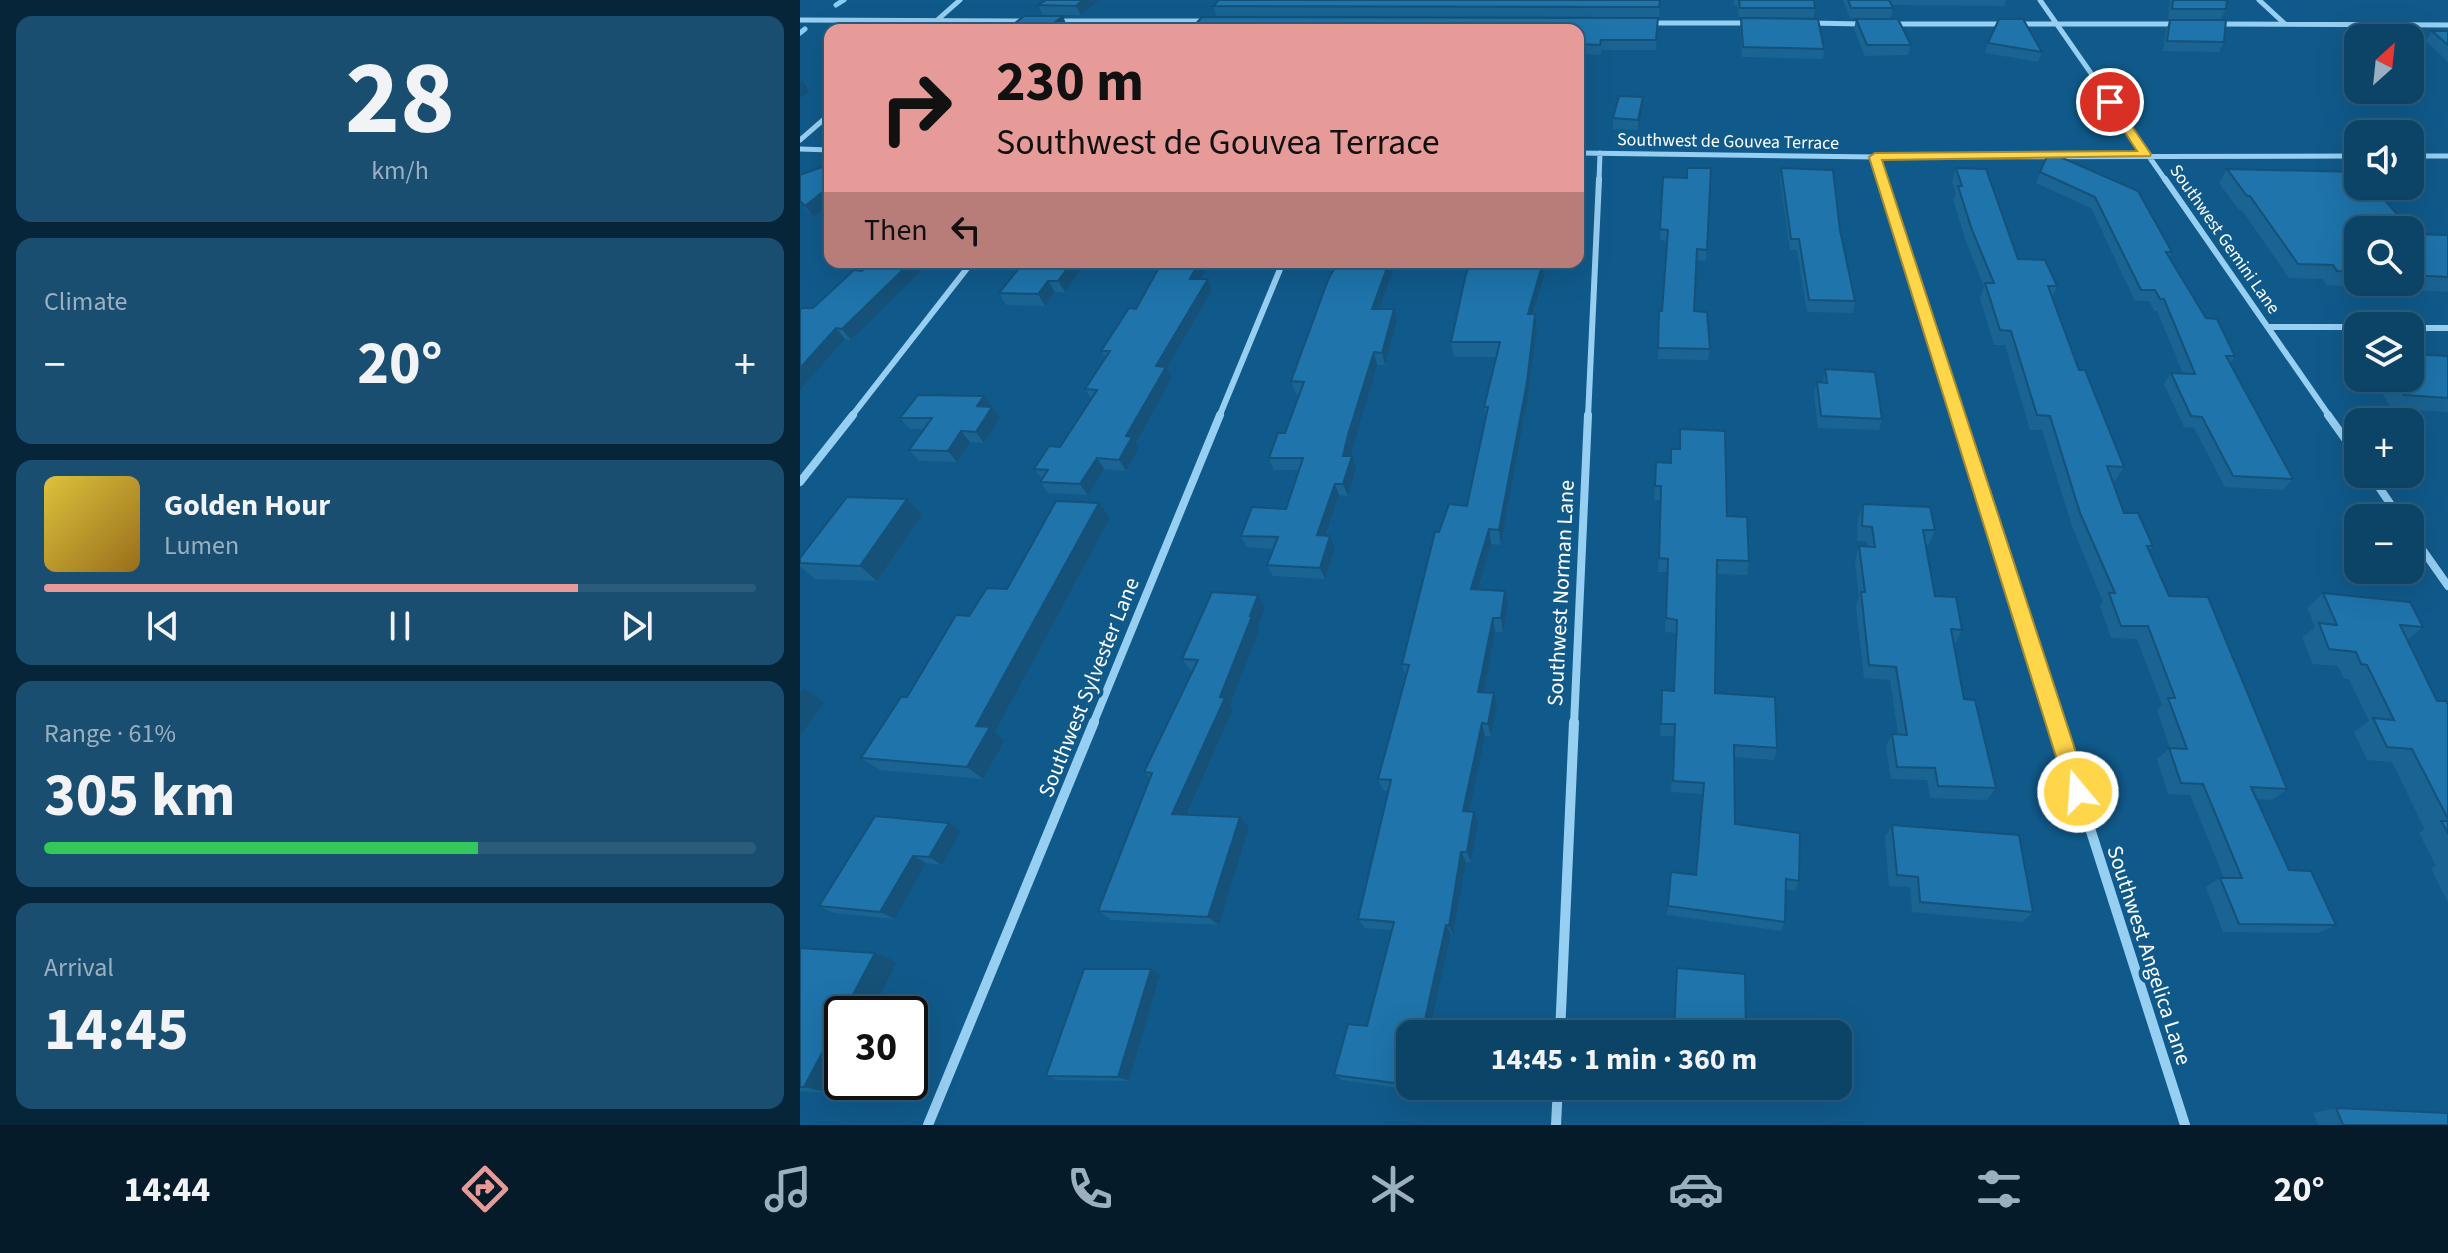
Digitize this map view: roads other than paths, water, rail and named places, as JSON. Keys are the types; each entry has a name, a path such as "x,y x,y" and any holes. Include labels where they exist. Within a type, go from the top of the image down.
{"street":[{"path":"933,24 960,0"},
{"name":"Southwest Gemini Lane","path":"2040,0 2344,437"},
{"path":"2259,0 2286,24"},
{"path":"800,20 1032,21"},
{"path":"1047,21 1221,21"},
{"path":"1647,23 1757,23"},
{"path":"1805,23 1868,24"},
{"path":"1884,24 2194,24"},
{"path":"2209,24 2448,25"},
{"path":"800,140 824,119"},
{"path":"800,149 824,150"},
{"name":"Southwest de Gouvea Terrace","path":"1584,153 1875,157 2344,156"},
{"name":"Southwest Norman Lane","path":"1561,1020 1600,153"},
{"path":"2424,156 2448,156"},
{"name":"Southwest Angelica Lane","path":"1875,157 2185,1125"},
{"path":"800,482 967,268"},
{"name":"Southwest Sylvester Lane","path":"928,1125 1281,268"},
{"path":"2268,327 2344,327"},
{"path":"2424,328 2448,328"},
{"path":"2424,552 2448,586"},
{"path":"1556,1125 1557,1100"}],"waterway":[{"path":"836,5 844,0"},
{"path":"800,33 805,29"}]}
